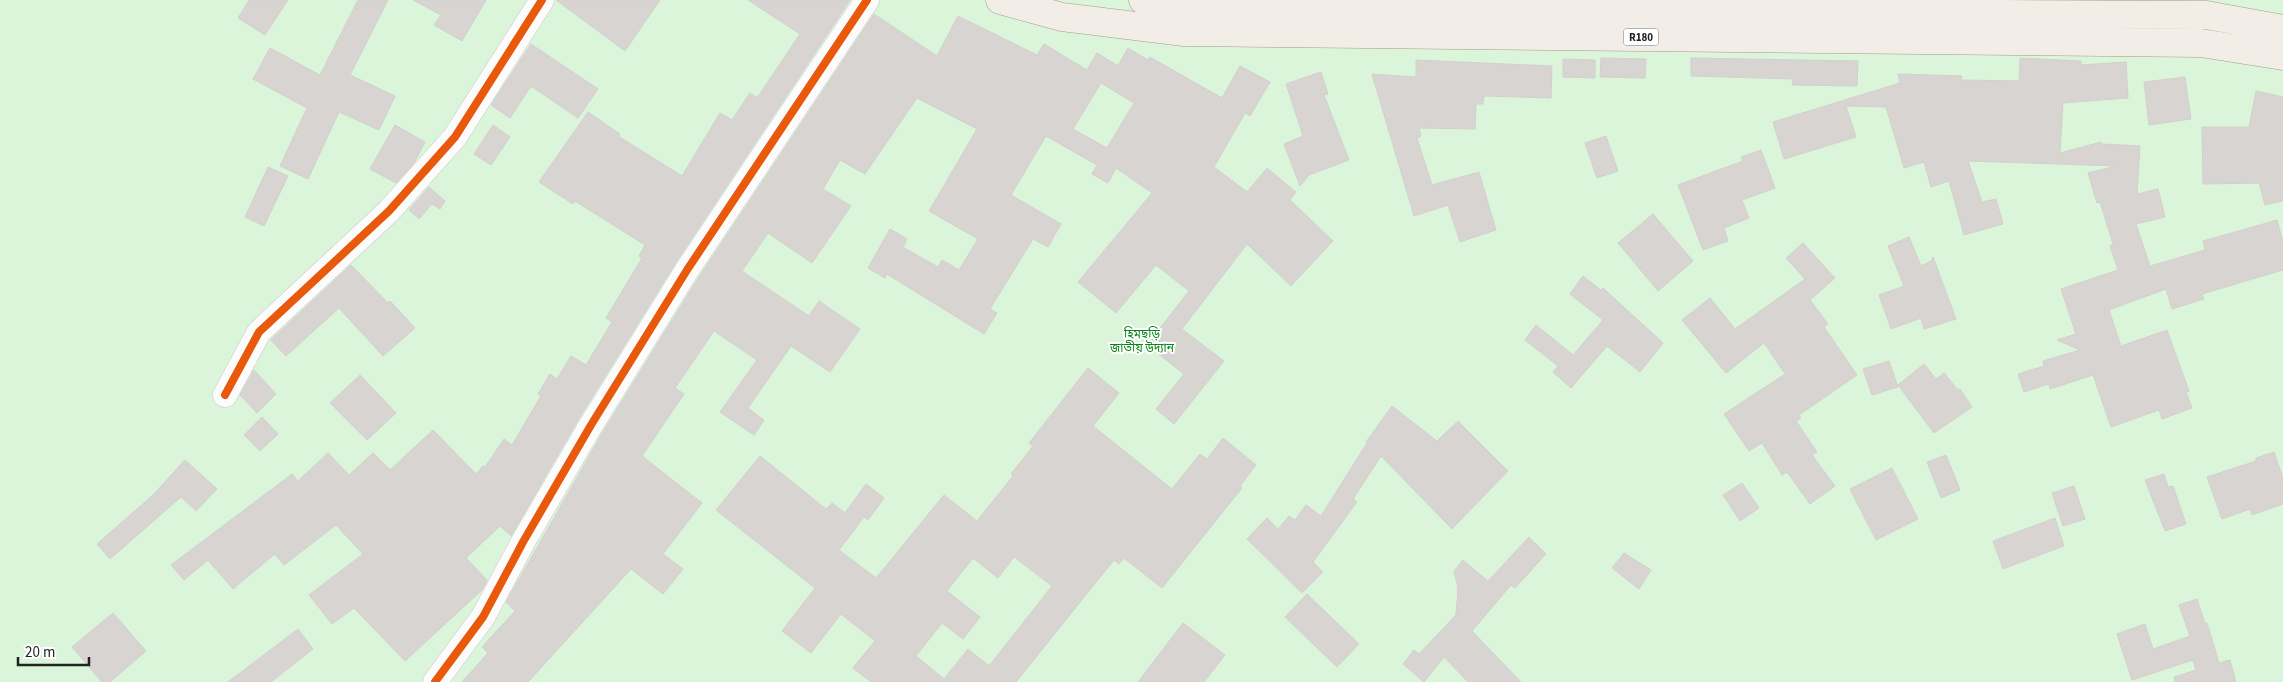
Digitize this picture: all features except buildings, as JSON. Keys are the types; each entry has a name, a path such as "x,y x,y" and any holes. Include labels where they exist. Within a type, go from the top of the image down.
{"main road":[{"name":"R180","path":"1000,0 1062,17 1184,32 2201,43 2283,56"},
{"name":"R180","path":"1143,0 1185,10 2206,15 2283,29"}],"street":[{"path":"224,395 258,332 389,211 455,137 542,0"},
{"path":"435,682 483,617 591,425 687,270 867,0"}],"green space":[{"name":"হিমছড়ি জাতীয় উদ্যান","path":"0,0 2283,0 2283,682 0,682"}],"cycle path":[{"path":"225,395 259,332 389,211 455,137 542,0"},
{"path":"435,682 483,617 523,542 591,425 687,270 867,0"}]}
